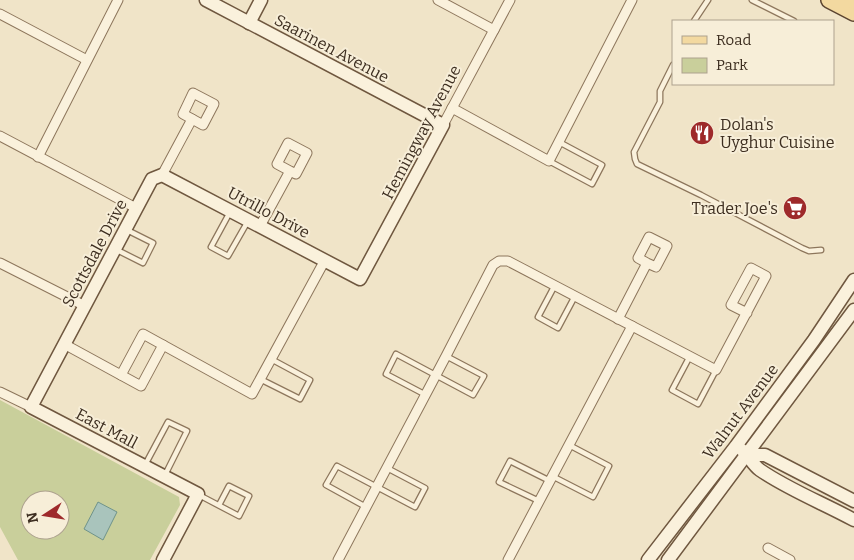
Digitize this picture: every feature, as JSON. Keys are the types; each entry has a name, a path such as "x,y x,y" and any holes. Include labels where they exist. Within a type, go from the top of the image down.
{"main road":[{"path":"829,0 854,13"}],"street":[{"path":"38,156 118,0"},
{"name":"Saarinen Avenue","path":"206,0 443,125"},
{"path":"249,23 261,0"},
{"path":"438,0 494,30"},
{"name":"Hemingway Avenue","path":"360,279 510,0"},
{"path":"452,108 549,161 632,0"},
{"path":"0,14 87,60"},
{"name":"Scottsdale Drive","path":"31,407 152,178 162,175 192,120"},
{"path":"0,136 136,208"},
{"path":"260,226 290,171"},
{"name":"Utrillo Drive","path":"162,175 360,279"},
{"path":"121,375 143,334 252,394 325,260"},
{"path":"338,560 388,468 493,264 499,261 508,261 716,370 747,313 766,276 751,268 731,305 747,313"},
{"path":"618,319 647,262"},
{"path":"0,263 85,306"},
{"name":"Walnut Avenue","path":"648,560 736,446 854,280"},
{"name":"Walnut Avenue","path":"668,560 748,455 854,310"},
{"path":"508,560 632,326"},
{"path":"64,344 142,386 163,345"},
{"name":"East Mall","path":"0,392 198,494"},
{"path":"736,446 748,455 758,469 854,520"},
{"path":"748,455 765,455 854,501"},
{"path":"163,560 198,494"},
{"path":"768,548 790,560"}],"lane":[{"path":"695,20 708,0"},
{"path":"752,0 792,20"},
{"path":"672,67 660,91 660,102 634,152 637,164 802,248 809,251 821,250"},
{"path":"549,161 592,184 602,165 559,142"},
{"path":"231,211 211,247 228,256 248,220"},
{"path":"115,249 143,264 154,243 125,229"},
{"path":"555,285 538,317 558,328 575,296"},
{"path":"426,395 386,374 396,354 473,396 484,376 446,356"},
{"path":"690,356 672,390 698,404 716,370"},
{"path":"260,379 300,399 310,380 271,359"},
{"path":"145,466 168,422 187,432 164,477"},
{"path":"539,501 499,482 510,461 592,497 609,466 569,445"},
{"path":"366,507 326,485 337,466 414,507 425,488 388,468"},
{"path":"198,494 239,516 249,496 229,486 219,505"}],"green space":[{"path":"0,400 179,497 180,505 150,560 18,560 0,527"}],"water":[{"path":"98,502 117,512 103,540 84,529"}],"place":[{"name":"Dolan's Uyghur Cuisine","path":"702,133"},
{"name":"Trader Joe's","path":"795,208"}]}
